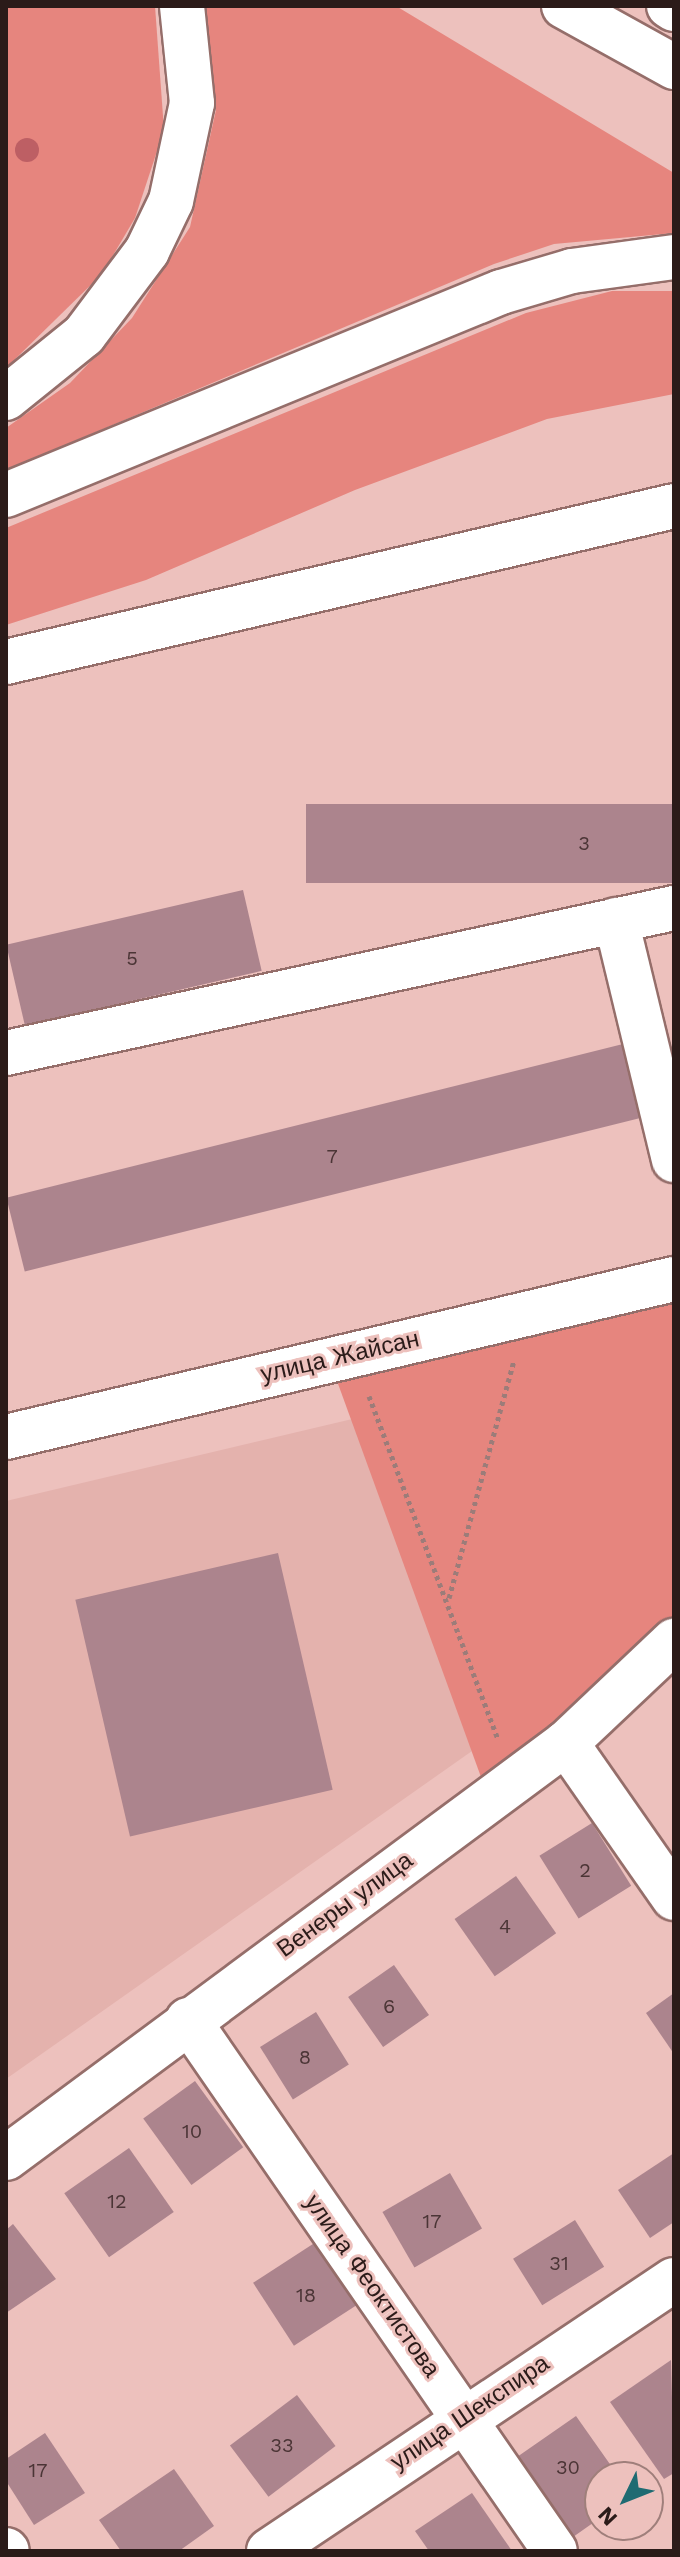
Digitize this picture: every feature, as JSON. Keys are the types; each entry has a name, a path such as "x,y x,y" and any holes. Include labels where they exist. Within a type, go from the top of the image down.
{"street":[{"path":"6,398 84,335 147,251 171,201 192,103 182,6"},
{"path":"564,6 674,67"},
{"path":"6,495 501,292 572,271 674,257"},
{"path":"6,662 674,506"},
{"path":"6,1053 674,908"},
{"path":"616,920 674,1160"},
{"name":"улица Жайсан","path":"6,1437 674,1279"},
{"name":"Венеры улица","path":"6,2158 188,2020 566,1743 674,1641"},
{"path":"566,1743 674,1898"},
{"name":"улица Феоктистова","path":"188,2020 555,2551"},
{"name":"улица Шекспира","path":"269,2551 462,2416 674,2280"}],"path":[{"path":"448,1599 527,1313"},
{"path":"353,1354 448,1599 514,1781"}],"shaded area":[{"path":"6,6 155,6 164,130 135,218 102,274 6,368"},
{"path":"205,6 396,6 674,173 674,233 554,244 494,264 6,470 6,428 70,383 132,318 190,227 216,110"},
{"path":"612,291 674,291 674,394 547,419 355,490 146,580 6,625 6,528 526,313"},
{"path":"674,1294 674,1629 489,1799 329,1359"},
{"path":"365,1416 472,1751 6,2079 6,1501"}],"building":[{"path":"306,804 674,804 674,883 306,883"},
{"path":"243,890 262,971 25,1026 6,945"},
{"path":"639,1040 657,1114 25,1271 6,1198"},
{"path":"278,1553 333,1790 130,1837 75,1600"},
{"path":"592,1823 631,1886 579,1919 539,1856"},
{"path":"516,1876 556,1933 495,1976 455,1919"},
{"path":"394,1965 429,2015 383,2047 348,1997"},
{"path":"674,1993 674,2054 646,2013"},
{"path":"316,2012 349,2065 293,2100 260,2047"},
{"path":"195,2081 243,2147 191,2185 143,2119"},
{"path":"129,2148 174,2212 109,2257 64,2193"},
{"path":"674,2153 674,2222 650,2238 618,2190"},
{"path":"450,2173 482,2228 414,2267 382,2212"},
{"path":"575,2220 604,2267 542,2305 513,2259"},
{"path":"13,2224 56,2279 6,2313 6,2230"},
{"path":"316,2242 357,2305 294,2346 253,2283"},
{"path":"671,2360 674,2473 664,2479 664,2461 651,2461 610,2402"},
{"path":"297,2395 336,2446 268,2497 230,2446"},
{"path":"576,2416 608,2461 584,2461 584,2529 573,2537 517,2457"},
{"path":"45,2433 85,2493 34,2525 6,2481 6,2459"},
{"path":"174,2469 214,2526 179,2551 121,2551 99,2520"},
{"path":"472,2493 512,2551 429,2551 415,2531"}]}
